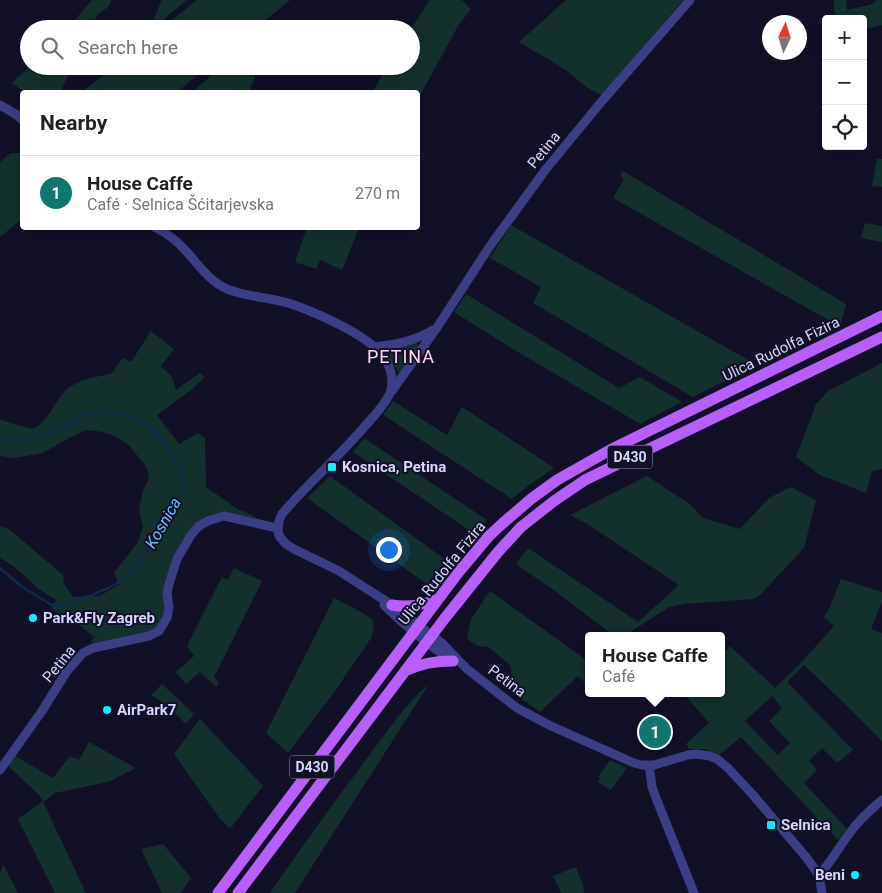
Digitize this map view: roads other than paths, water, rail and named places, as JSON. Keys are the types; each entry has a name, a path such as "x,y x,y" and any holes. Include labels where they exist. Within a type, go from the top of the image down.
{"main road":[{"name":"Ulica Rudolfa Fizira","path":"218,893 438,598 489,536 503,523 557,480 610,450 882,316"},
{"name":"Ulica Rudolfa Fizira","path":"238,893 429,639 498,552 521,528 554,501 585,480 882,337"},
{"path":"392,605 423,604 438,598"},
{"path":"405,671 422,664 452,661"}],"street":[{"name":"Petina","path":"467,669 452,661 392,605 339,571 286,544 280,537 278,528 282,514 373,418 436,329 490,246 546,168 690,0"},
{"path":"0,105 20,119"},
{"path":"159,230 179,244 212,280 222,286 240,294 297,306 356,334 380,352 390,367 392,382 389,395"},
{"path":"374,347 418,339 436,329"},
{"name":"Petina","path":"0,770 42,711 67,671 83,653 93,648 149,636 159,631 167,618 168,584 177,559 198,526 224,516 278,528"},
{"name":"Petina","path":"373,594 400,620 416,628"},
{"name":"Petina","path":"429,639 447,647 467,669 517,708 613,755 634,763 649,765"},
{"path":"694,893 652,787 649,765 688,755 702,754 717,760 728,768 786,832 806,856 819,876 822,893"},
{"path":"819,876 828,866 853,828 866,813 882,800"}],"waterway":[{"name":"Kosnica","path":"0,439 42,436 91,413 106,412 120,414 144,422 157,433 180,466 184,478 184,485 178,498 151,546 131,573 120,582 108,588 71,604 60,606 50,604 21,586 0,568"}],"place":[{"name":"Kosnica, Petina","path":"332,467"},
{"name":"Park&Fly Zagreb","path":"33,618"},
{"name":"AirPark7","path":"107,710"},
{"name":"House Caffe","path":"655,732"},
{"name":"Selnica","path":"771,825"},
{"name":"Beni","path":"855,875"}],"district":[{"name":"PETINA","path":"401,356"}]}
